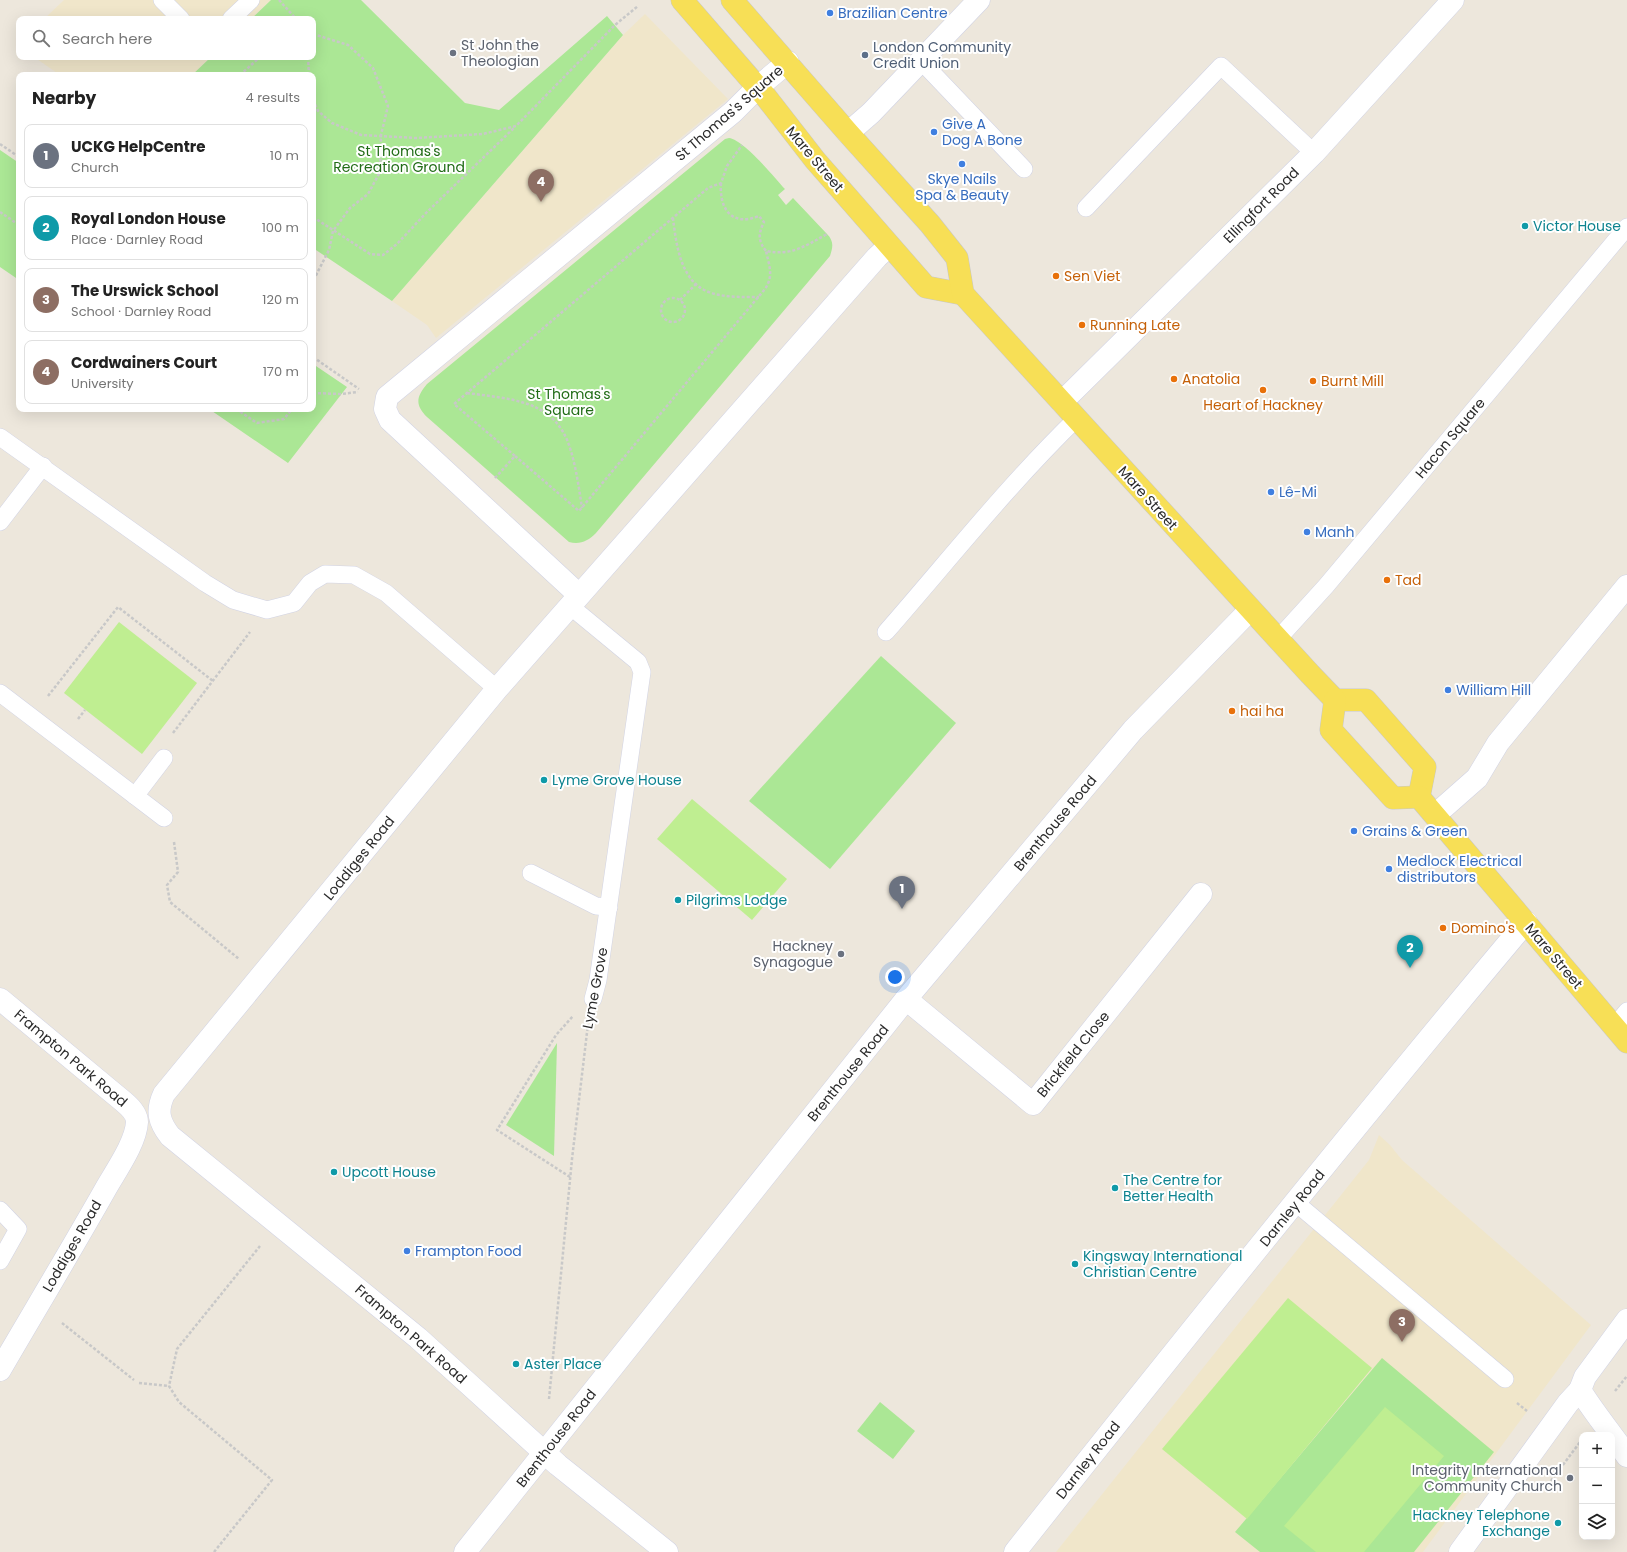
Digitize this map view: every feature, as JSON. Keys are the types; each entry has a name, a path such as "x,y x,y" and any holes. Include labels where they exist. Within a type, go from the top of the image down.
{"main road":[{"name":"Mare Street","path":"682,0 758,87 794,135 926,287 963,294 1277,640 1335,700"},
{"path":"732,0 788,62 848,134 930,224 957,258 963,294"},
{"path":"1335,700 1366,700 1420,761 1425,767 1419,797 1393,798 1336,735 1332,730 1335,700"},
{"name":"Mare Street","path":"1419,797 1526,922 1623,1027"}],"street":[{"path":"848,134 895,88 979,0"},
{"name":"Ellingfort Road","path":"1062,402 1314,153 1453,0"},
{"name":"St Thomas's Square","path":"574,600 390,420 385,409 387,397 733,112 758,87 788,62"},
{"path":"574,600 877,256 889,246"},
{"path":"1435,815 1477,778 1498,743 1627,586"},
{"name":"Loddiges Road","path":"159,1115 159,1105 164,1094 498,689 574,600"},
{"name":"Brenthouse Road","path":"465,1552 906,999 1133,730 1250,610"},
{"name":"Brickfield Close","path":"906,999 1033,1104 1201,894"},
{"name":"Darnley Road","path":"1015,1552 1190,1331 1408,1063 1526,922"},
{"name":"Frampton Park Road","path":"0,999 132,1109 137,1120"},
{"name":"Frampton Park Road","path":"159,1115 164,1128 170,1136 418,1338 558,1465 667,1552"},
{"name":"Loddiges Road","path":"0,1370 125,1153 135,1132 137,1120"},
{"path":"1460,1552 1568,1402 1580,1390 1585,1376 1627,1320"},
{"path":"1580,1390 1627,1456"}],"lane":[{"path":"162,0 179,16"},
{"path":"234,16 252,0"},
{"path":"921,61 1024,169"},
{"path":"1086,208 1221,66 1314,153"},
{"name":"Hacon Square","path":"1277,640 1326,586 1625,233"},
{"path":"886,632 1007,490 1076,418"},
{"path":"0,437 43,466 205,583 233,600 268,610 294,603 310,583 324,574 354,575 386,593 498,689"},
{"path":"0,522 43,466"},
{"name":"Lyme Grove","path":"574,600 638,662 642,672 598,980 592,998"},
{"path":"0,693 164,818"},
{"path":"135,796 164,758"},
{"path":"531,873 596,906 609,907"},
{"path":"1296,1202 1505,1379"},
{"path":"0,1210 18,1229 0,1261"}],"path":[{"path":"279,0 293,16"},
{"path":"316,219 333,232 370,254 383,255 397,244 427,212 516,126 615,25 638,6"},
{"path":"316,35 348,45 373,68 388,106 381,135 380,172 368,194 350,208 333,232 329,250 316,275"},
{"path":"243,72 257,60"},
{"path":"308,60 308,72"},
{"path":"316,107 318,111 332,123 361,135 416,138 483,134 516,126"},
{"path":"0,144 16,155"},
{"path":"721,184 708,188 454,404 579,511 759,297 769,283 771,276 766,251 760,243 759,237 764,222 759,216 742,220 734,217 727,212 723,206 720,195 724,174 732,157 742,144"},
{"path":"0,212 16,223"},
{"path":"673,218 677,246 683,263 690,277 696,284 705,290 719,294 759,297"},
{"path":"766,251 777,253 800,249 827,234"},
{"path":"680,300 696,284"},
{"path":"673,297 680,300 683,302 686,310 683,318 676,322 664,319 661,312 662,304 669,298 673,297"},
{"path":"316,359 362,391 342,394 316,393"},
{"path":"467,393 508,398 524,402 540,408 552,418 562,428 571,448 582,508"},
{"path":"240,412 257,423 284,419 290,412"},
{"path":"495,478 515,456"},
{"path":"32,717 118,607 213,681"},
{"path":"164,758 167,742 268,610"},
{"path":"164,818 174,841 178,872 167,885 170,902 261,977"},
{"path":"570,1177 497,1130 556,1035 592,998"},
{"name":"Lyme Grove","path":"549,1405 570,1177 592,998"},
{"path":"214,1552 272,1480 180,1402 169,1386 177,1349 278,1224"},
{"path":"38,1304 134,1380"},
{"path":"139,1383 169,1386"}],"shaded area":[{"path":"64,0 271,0 254,16 47,16"},
{"path":"645,14 728,99 436,338 427,325 392,301 623,35"},
{"path":"38,60 208,60 195,72 56,72"},
{"path":"1379,1135 1390,1145 1402,1160 1591,1325 1423,1552 1056,1552 1369,1160"}],"green space":[{"name":"St Thomas's Recreation Ground","path":"271,0 361,0 465,103 499,110 607,16 623,35 392,301 316,250 316,72 195,72 208,60 316,60 316,16 254,16"},
{"name":"St Thomas's Square","path":"729,138 743,145 785,189 778,195 786,205 793,198 831,239 832,250 830,256 596,533 584,542 569,542 427,417 420,409 418,401 419,397 427,384 725,139"},
{"path":"0,150 16,161 16,278 0,267"},
{"path":"316,366 347,387 288,463 213,412 316,412"},
{"path":"119,622 197,683 142,754 64,693"},
{"path":"881,656 956,723 830,869 749,801"},
{"path":"692,799 787,879 752,920 657,839"},
{"path":"557,1043 554,1156 506,1125"},
{"path":"1288,1298 1372,1368 1247,1519 1162,1449"},
{"path":"1382,1358 1494,1452 1414,1552 1260,1552 1235,1532"},
{"path":"880,1402 915,1431 893,1459 857,1431"},
{"path":"1385,1407 1444,1456 1364,1552 1316,1552 1284,1526"}],"place":[{"name":"Brazilian Centre","path":"830,13"},
{"name":"St John the Theologian","path":"453,53"},
{"name":"London Community Credit Union","path":"865,55"},
{"name":"Give A Dog A Bone","path":"934,132"},
{"name":"Skye Nails Spa & Beauty","path":"962,164"},
{"name":"Cordwainers Court","path":"541,202"},
{"name":"Victor House","path":"1525,226"},
{"name":"Sen Viet","path":"1056,276"},
{"name":"Running Late","path":"1082,325"},
{"name":"Anatolia","path":"1174,379"},
{"name":"Burnt Mill","path":"1313,381"},
{"name":"Heart of Hackney","path":"1263,390"},
{"name":"Lê-Mi","path":"1271,492"},
{"name":"Manh","path":"1307,532"},
{"name":"Tad","path":"1387,580"},
{"name":"William Hill","path":"1448,690"},
{"name":"hai ha","path":"1232,711"},
{"name":"Lyme Grove House","path":"544,780"},
{"name":"Grains & Green","path":"1354,831"},
{"name":"Medlock Electrical distributors","path":"1389,869"},
{"name":"Pilgrims Lodge","path":"678,900"},
{"name":"UCKG HelpCentre","path":"902,909"},
{"name":"Domino's","path":"1443,928"},
{"name":"Hackney Synagogue","path":"841,954"},
{"name":"Royal London House","path":"1410,968"},
{"name":"Upcott House","path":"334,1172"},
{"name":"The Centre for Better Health","path":"1115,1188"},
{"name":"Frampton Food","path":"407,1251"},
{"name":"Kingsway International Christian Centre","path":"1075,1264"},
{"name":"The Urswick School","path":"1402,1342"},
{"name":"Aster Place","path":"516,1364"},
{"name":"Integrity International Community Church","path":"1570,1478"},
{"name":"Hackney Telephone Exchange","path":"1558,1523"}]}
